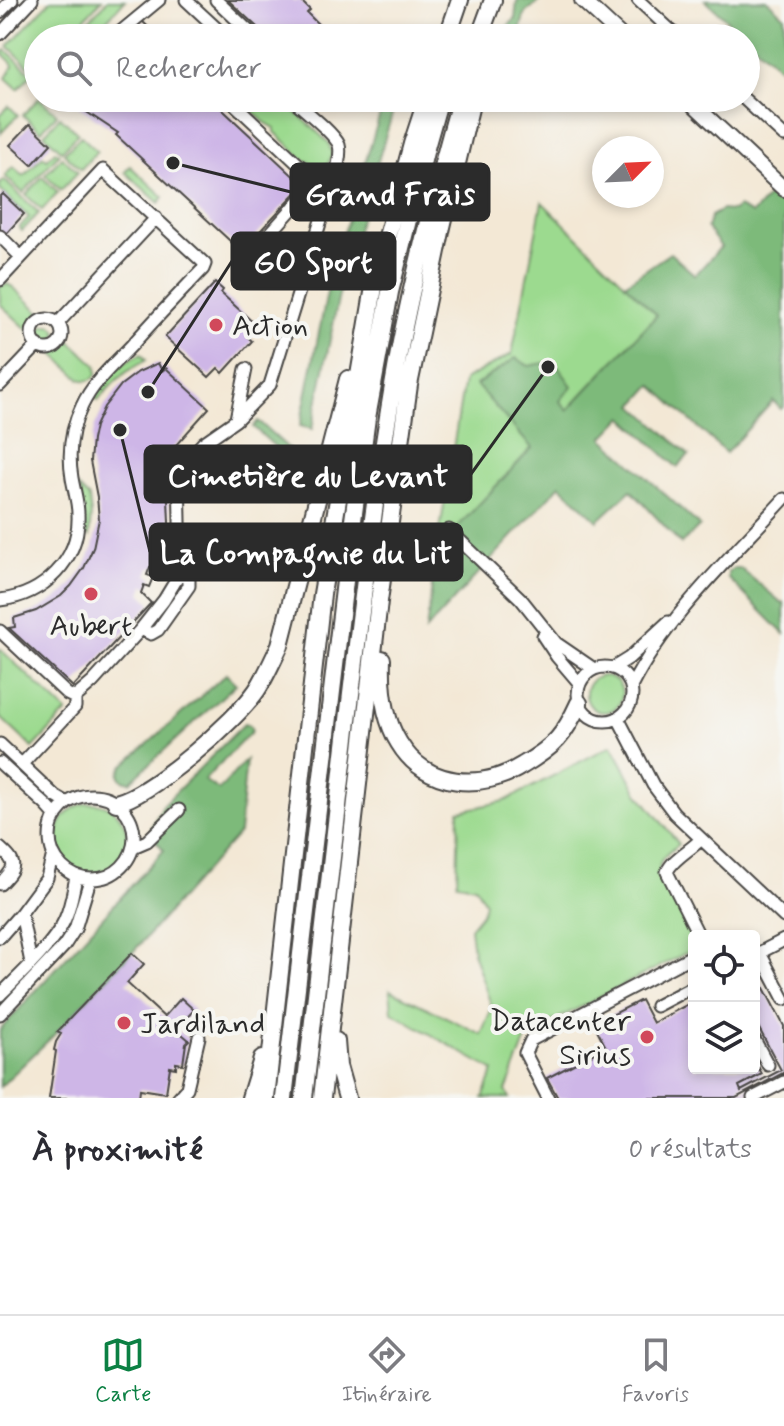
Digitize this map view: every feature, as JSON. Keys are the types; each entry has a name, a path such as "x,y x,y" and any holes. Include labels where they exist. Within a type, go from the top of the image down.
{"highway":[{"path":"452,24 460,0"},
{"path":"463,24 470,0"},
{"path":"484,24 493,0"},
{"path":"266,1098 322,594 375,281 422,112"},
{"path":"284,1098 367,418 390,292 436,112"},
{"path":"304,1098 366,564 384,443 396,366 457,112"},
{"path":"322,1098 379,601 409,385 469,112"},
{"path":"116,803 129,800 141,792 223,727 257,690 270,667 280,645 352,364 364,341"},
{"path":"379,601 384,618 381,674 389,721 399,744 411,757 443,778 456,782 499,778 534,759 559,740 579,703"},
{"path":"334,995 338,1066 347,1098"},
{"path":"250,1098 261,1067 268,1026 278,1000"}],"main road":[{"path":"582,0 608,24"},
{"path":"702,112 784,189"}],"street":[{"path":"0,12 12,0"},
{"path":"0,34 32,0"},
{"path":"130,24 159,0"},
{"path":"186,0 212,24"},
{"path":"216,0 245,24"},
{"path":"638,0 664,24"},
{"path":"243,112 329,193"},
{"path":"0,631 67,694 75,696 84,692 141,629 181,572 179,469 203,443 236,420 270,385 339,157 339,145 306,112"},
{"path":"758,112 784,136"},
{"path":"0,600 15,598 40,586 65,562 78,531 70,456 74,425 81,407 98,382 205,264 103,170 2,274"},
{"path":"251,255 308,191"},
{"path":"58,323 156,218"},
{"path":"0,236 21,257"},
{"path":"47,319 58,323 62,335 58,344 50,348 38,345 33,335 38,322 47,319"},
{"path":"0,385 38,345"},
{"path":"236,420 246,369"},
{"path":"613,668 629,658 681,611 784,499"},
{"path":"449,530 533,612 549,647 580,684"},
{"path":"631,687 627,679 613,668 594,669 580,684 579,703 591,717 600,720 609,721 625,712 630,705 631,687 640,670 681,611"},
{"path":"539,624 556,643 594,669"},
{"path":"22,764 75,707 75,696"},
{"path":"618,718 653,785 674,813 784,917"},
{"path":"0,744 55,796 67,803"},
{"path":"0,763 56,816"},
{"path":"79,797 104,797 116,803 125,811 134,835 127,860 105,878 90,880 76,877 62,867 53,854 51,828 56,816 67,803 79,797"},
{"path":"133,847 147,841 179,810"},
{"path":"696,930 667,872 670,864 701,839"},
{"path":"0,848 14,865 0,884"},
{"path":"0,937 47,878 53,854"},
{"path":"3,991 61,929 71,903 76,877"},
{"path":"0,1014 64,946 78,921 90,880"},
{"path":"21,913 31,963"},
{"path":"760,952 784,940"},
{"path":"548,1098 525,1053 531,1040 688,958"},
{"path":"760,959 784,999"},
{"path":"656,1006 688,989"},
{"path":"178,1098 187,1088 199,1037"},
{"path":"760,1050 768,1065"},
{"path":"753,1098 784,1082"}],"green space":[{"path":"51,0 102,0 79,24 29,24"},
{"path":"108,0 125,0 103,24 85,24"},
{"path":"517,0 541,0 525,13 522,24 510,24 515,19"},
{"path":"705,0 767,0 784,16 784,72 760,50 760,24 731,24"},
{"path":"24,29 24,61 8,46"},
{"path":"6,50 24,67 24,83 18,89 6,78 13,66 2,53"},
{"path":"9,106 18,115 1,133 0,115"},
{"path":"26,112 57,114 41,131 23,115"},
{"path":"253,112 296,112 329,143 332,155 328,164 322,167 304,160 275,132 275,128"},
{"path":"381,112 393,112 342,280 312,429 300,426 330,278"},
{"path":"60,117 78,133 62,151 44,134"},
{"path":"81,136 97,151 81,169 64,153"},
{"path":"55,151 59,154 23,193 5,176 13,167 24,176 43,156 47,159"},
{"path":"62,157 78,172 61,190 45,175"},
{"path":"130,166 164,197 159,203 125,172"},
{"path":"42,177 58,192 42,210 26,195"},
{"path":"4,180 39,213 22,231 19,228 29,217 0,190"},
{"path":"784,180 784,406 781,409 773,401 726,453 652,385 634,405 689,455 677,467 623,417 603,438 700,526 681,544 631,490 598,521 560,485 426,630 437,549 532,448 476,385 516,358 529,366 554,361 572,386 560,401 568,410 657,315 625,284 670,253 695,275 721,247 707,228 711,216 738,207 752,214"},
{"path":"542,202 657,315 437,549 464,380 512,354"},
{"path":"7,284 43,315 34,321 29,331 0,304 0,286"},
{"path":"48,325 57,334 48,343 39,334"},
{"path":"66,337 96,365 97,374 91,379 80,379 52,352 60,348"},
{"path":"141,354 146,360 119,378 98,401 93,396 114,372"},
{"path":"258,421 297,456 293,463 253,427"},
{"path":"79,488 89,498 89,537 82,531 84,513"},
{"path":"740,568 784,602 784,634 728,578 728,572"},
{"path":"0,649 67,712 33,748 0,717"},
{"path":"226,674 236,684 130,782 122,780 119,774 123,766"},
{"path":"604,676 617,681 622,694 617,707 604,712 591,707 586,694 591,681"},
{"path":"245,723 250,725 252,731 204,780 219,790 246,760 239,833 132,953 0,1087 0,1030 164,850 155,840 151,827 163,805"},
{"path":"612,745 638,793 679,844 662,859 660,872 690,930 688,952 528,1034 506,1091 510,1098 483,1098 494,1071 392,1012 390,990 481,1034 492,1008 473,952 470,928 482,913 485,903 475,886 457,883 459,811 505,801"},
{"path":"92,803 117,813 127,838 117,863 92,873 67,863 57,838 67,813"}],"building":[{"path":"228,0 300,0 318,24 254,24"},
{"path":"86,112 225,112 303,185 243,253 116,135 118,133"},
{"path":"30,124 51,144 32,165 10,145"},
{"path":"3,194 24,214 4,236 0,232 0,197"},
{"path":"215,283 223,290 221,293 257,326 247,336 252,341 223,373 218,368 209,377 165,337"},
{"path":"158,363 162,371 166,368 209,408 166,456 171,566 150,567 147,575 153,577 149,587 144,585 141,593 151,603 73,687 9,628 15,627 14,618 36,611 61,596 84,568 93,548 99,519 90,461 95,426 104,407 121,385 138,372"},
{"name":"Jardiland","path":"132,953 144,964 127,983 164,1017 181,998 194,1010 176,1029 189,1040 183,1064 176,1063 176,1068 170,1067 166,1093 140,1089 139,1098 49,1098 54,1050 61,1034 57,1032"},
{"name":"Datacenter Sirius","path":"760,980 784,1026 784,1076 783,1073 736,1098 558,1098 547,1078 606,1047 594,1024 641,1000 653,1023 688,1004 688,1074 760,1074 760,1070 762,1074 739,1086 741,1091 781,1070 760,1030"}],"place":[{"name":"Grand Frais","path":"173,163"},
{"name":"Action","path":"216,325"},
{"name":"Cimetière du Levant","path":"548,367"},
{"name":"GO Sport","path":"148,392"},
{"name":"La Compagnie du Lit","path":"120,430"},
{"name":"Aubert","path":"91,594"},
{"name":"Jardiland","path":"124,1023"},
{"name":"Datacenter Sirius","path":"647,1037"}]}
